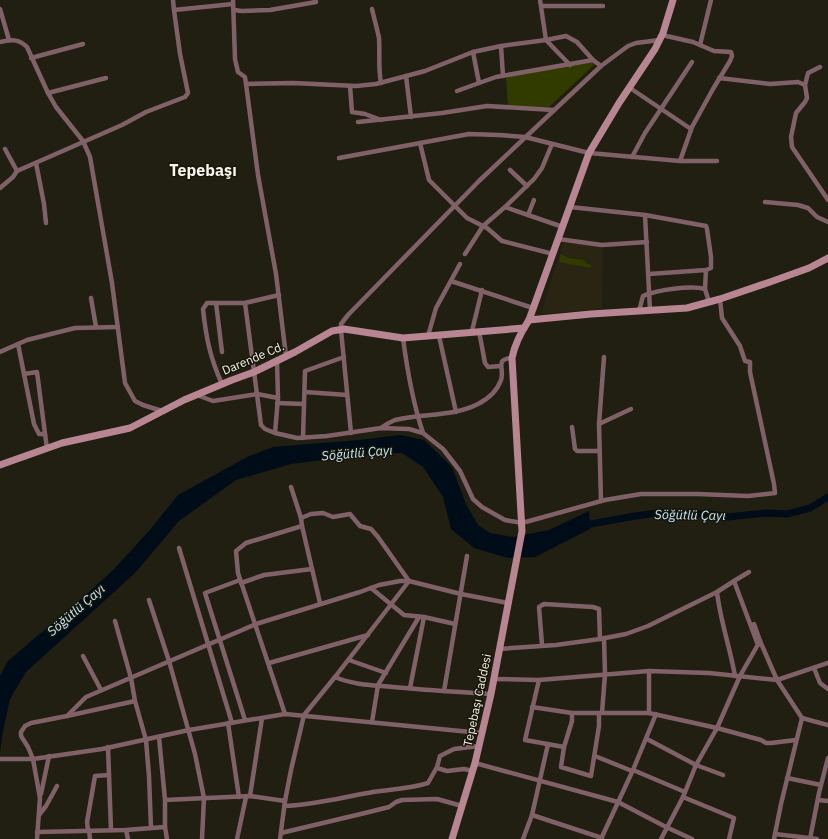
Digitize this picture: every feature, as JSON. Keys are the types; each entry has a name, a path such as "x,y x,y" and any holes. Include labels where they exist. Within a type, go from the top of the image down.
{"main road":[{"name":"Tepebaşı Caddesi","path":"452,839 473,771 491,694 522,531 512,358 514,348 520,332 529,320 589,153 661,37 673,0"},
{"path":"529,320 687,308 720,300 809,268 828,258"},
{"name":"Darende Cd.","path":"0,465 62,443 130,428 196,395 254,372 332,332 344,329 403,338 524,328"}],"street":[{"path":"0,188 13,178 17,171 122,125 146,112 184,97 188,93 180,54 173,0"},
{"path":"540,0 546,40 570,65"},
{"path":"700,45 711,0"},
{"path":"174,10 233,2 235,58 238,72 245,77 258,175 270,235 279,295 286,356"},
{"path":"234,10 270,10 316,2"},
{"path":"542,6 603,6"},
{"path":"0,9 8,40"},
{"path":"372,9 378,36 380,64 379,72 381,82"},
{"path":"246,84 293,83 350,86 381,82 425,71 473,52 566,36 577,42 593,60 601,66"},
{"path":"351,433 341,324 348,315 455,206 525,137 601,66 628,46 661,37 686,40 714,50 730,52 732,56 691,129 680,161"},
{"path":"0,42 8,40 21,42 27,47 56,107 84,141 90,158 112,284 125,383 135,401 143,406 163,411"},
{"path":"31,58 83,44"},
{"path":"501,46 503,76"},
{"path":"473,52 479,83"},
{"path":"457,91 496,77 593,60"},
{"path":"632,157 645,133 692,62"},
{"path":"820,67 808,73 805,85 807,98 796,113 791,137 792,147 828,200"},
{"path":"406,76 411,117"},
{"path":"48,93 106,78"},
{"path":"719,78 770,84 798,82 805,85"},
{"path":"350,86 352,112 365,114 382,120"},
{"path":"630,88 691,129"},
{"path":"358,122 411,117 486,106 554,110"},
{"path":"339,158 469,134 525,137 589,153 680,161 717,161"},
{"path":"420,143 429,180 467,218 483,226 502,241 553,254"},
{"path":"465,254 483,226 527,186 542,168 552,144"},
{"path":"5,149 17,171"},
{"path":"36,163 46,223"},
{"path":"510,170 527,186"},
{"path":"528,215 534,200"},
{"path":"765,202 798,205 808,208 817,217 828,222"},
{"path":"505,207 563,227"},
{"path":"570,207 645,215 706,226 711,257 711,268 706,270 649,274"},
{"path":"645,215 650,310"},
{"path":"558,239 602,245 647,242"},
{"path":"428,336 436,308 460,264"},
{"path":"706,270 705,289 708,302"},
{"path":"451,281 533,308"},
{"path":"639,311 642,296 650,293 696,287 705,289"},
{"path":"482,290 476,331 485,363 488,367 500,366"},
{"path":"222,384 208,347 203,309 207,304 245,303 279,295"},
{"path":"91,298 96,328"},
{"path":"245,303 261,425 265,429 290,437 303,438 381,428 409,429 423,433 443,449 460,471 472,498 482,507 505,520 522,523 601,501 651,493 748,496 774,493 774,484 750,372 750,362 745,361 740,346 722,318 720,300"},
{"path":"216,303 222,352"},
{"path":"0,352 27,340 75,328 118,327"},
{"path":"439,336 456,412"},
{"path":"403,338 417,416 423,433"},
{"path":"18,344 34,424 39,434 45,434"},
{"path":"303,438 305,371 344,357"},
{"path":"601,501 599,424 604,357"},
{"path":"381,428 393,421 417,416 456,412 477,404 495,392 501,381 502,374 500,366 502,361 506,358 512,358"},
{"path":"275,433 278,398 277,360"},
{"path":"24,374 37,372 47,448"},
{"path":"305,392 347,395"},
{"path":"196,395 213,401 257,394 278,398"},
{"path":"277,403 304,404"},
{"path":"599,424 631,409"},
{"path":"572,427 575,449 599,451"},
{"path":"291,487 301,518 320,604"},
{"path":"301,518 311,514 323,513 333,517 350,514 360,526 371,529 409,581"},
{"path":"285,714 238,573 236,551 246,543 302,526"},
{"path":"179,548 209,645 230,723 239,797"},
{"path":"444,691 467,556"},
{"path":"245,720 205,593 264,575 312,570"},
{"path":"499,649 556,645 602,639 626,634 648,626 717,592 749,572"},
{"path":"280,839 284,803 304,715 336,677 409,581"},
{"path":"67,716 86,696 256,624 379,585 409,581 461,594 508,602"},
{"path":"734,581 759,643 777,680 802,718 828,725"},
{"path":"371,588 391,606 404,615 455,624"},
{"path":"717,592 719,612 737,676"},
{"path":"149,600 169,661 195,754 204,798 202,839"},
{"path":"542,645 539,607 544,604 599,608 605,674 592,776 561,767 564,747 572,721 572,713"},
{"path":"372,722 378,686 422,617"},
{"path":"410,688 422,617"},
{"path":"115,621 146,740 150,776 152,828"},
{"path":"661,839 684,794 696,765 717,728 737,676 759,643 754,624"},
{"path":"268,663 368,635"},
{"path":"83,656 101,690"},
{"path":"349,660 386,673"},
{"path":"493,679 539,680 649,671 777,680 828,663"},
{"path":"814,668 820,683 828,689"},
{"path":"649,671 649,713"},
{"path":"336,677 346,682 378,686 491,694"},
{"path":"539,680 525,740 564,747"},
{"path":"40,798 33,759 21,736 23,728 31,723 135,701"},
{"path":"532,707 572,713 649,713 717,728 762,740 766,743 796,740"},
{"path":"0,759 33,759 108,747 189,730 285,714 481,733"},
{"path":"532,815 601,839 633,770 656,714"},
{"path":"238,839 248,796 262,718"},
{"path":"802,718 774,836 817,839"},
{"path":"159,737 164,800 164,827 167,839"},
{"path":"646,739 696,765 723,776"},
{"path":"523,839 532,815 548,744"},
{"path":"164,800 248,796 300,805 386,790 412,788 428,783 437,768 440,756 463,748 479,746"},
{"path":"108,747 111,830"},
{"path":"37,839 40,798 48,756"},
{"path":"595,756 633,770 734,818 728,839"},
{"path":"810,839 828,758"},
{"path":"475,763 618,802 692,839"},
{"path":"437,768 447,771 464,769 473,771"},
{"path":"90,839 87,822 95,776 109,774"},
{"path":"787,778 821,785"},
{"path":"39,814 46,806 57,786"},
{"path":"281,833 389,807 402,800 436,799 462,806"},
{"path":"818,800 828,801"},
{"path":"37,832 126,830 164,827"},
{"path":"126,830 128,839"}],"shaded area":[{"path":"563,243 603,246 602,309 541,314"}],"green space":[{"path":"595,62 595,64 549,107 508,106 506,77"},
{"path":"561,254 568,258 584,260 586,263 591,265 591,268 559,262"}],"water":[{"path":"400,435 424,440 452,467 466,504 478,525 490,533 513,537 549,530 589,511 590,529 535,557 508,558 474,548 451,529 443,497 423,467 402,453 370,454 291,464 236,480 179,521 135,573 26,672 10,699 0,752 0,676 7,662 65,614 114,569 149,531 178,495 249,456 273,447"}],"waterway":[{"name":"Söğütlü Çayı","path":"580,526 658,513 709,514 728,517 767,513 787,514 810,508 828,497"}],"district":[{"name":"Tepebaşı","path":"203,170"}]}
